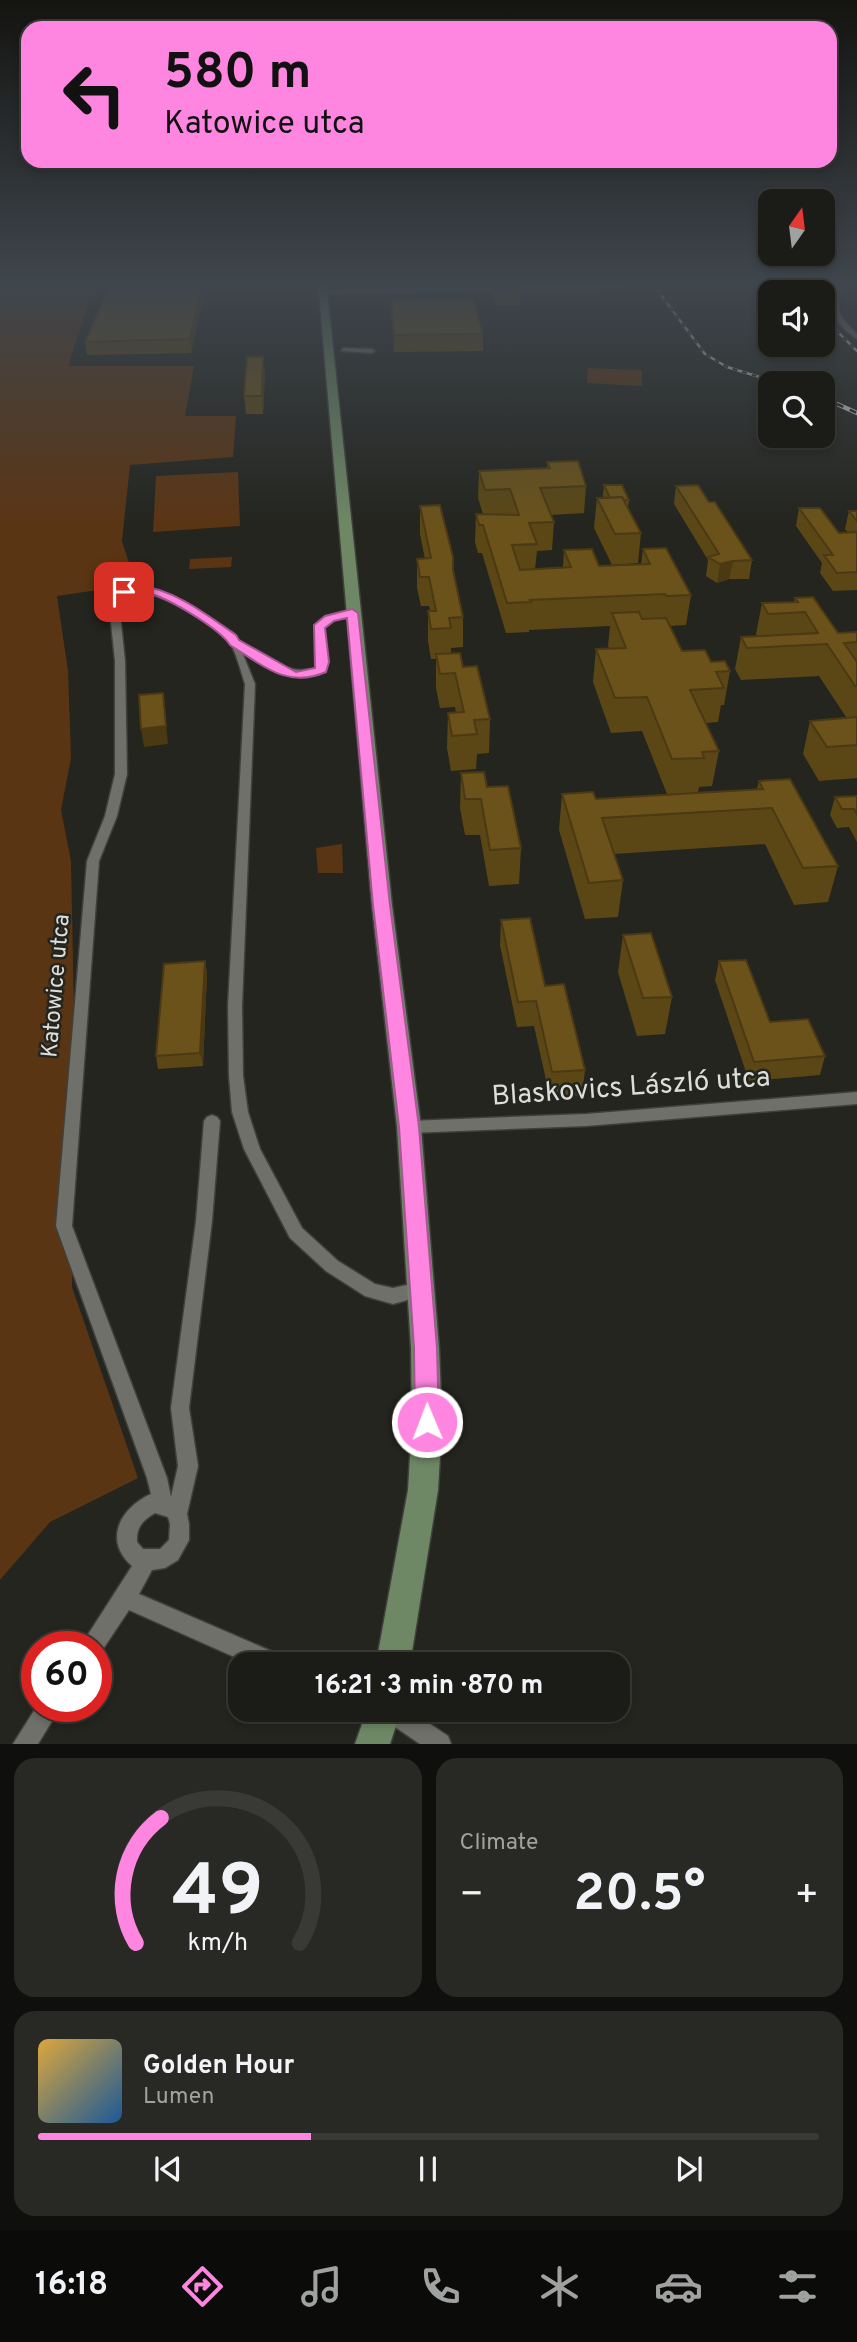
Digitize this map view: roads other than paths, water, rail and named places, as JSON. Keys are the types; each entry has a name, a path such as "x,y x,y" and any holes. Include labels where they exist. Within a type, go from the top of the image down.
{"main road":[{"path":"329,362 382,905 409,1127 425,1348 427,1422 423,1490 395,1652"},
{"path":"372,1744 380,1722"}],"street":[{"name":"Katowice utca","path":"170,1509 156,1478 64,1226 93,861 111,816 121,774 120,674 114,604 119,596 129,590 155,591 202,616 232,638 250,684 235,1006 236,1076 240,1112 252,1149 296,1233 332,1266 371,1291 393,1296 420,1290"},
{"name":"Katowice utca","path":"234,642 295,676 308,675 321,670 323,662 319,627 330,618 352,613"},
{"path":"245,669 253,662 270,663"},
{"name":"Blaskovics László utca","path":"409,1127 586,1120 857,1098"},
{"path":"170,1509 188,1466 180,1408 204,1221 212,1121"},
{"path":"146,1506 170,1509 181,1521 182,1531 173,1549 156,1560 138,1558 131,1553 126,1537 131,1519 146,1506"},
{"path":"102,1631 125,1598 146,1559"},
{"path":"125,1598 247,1652"},
{"path":"24,1744 39,1722"},
{"path":"408,1722 440,1744"}],"railway":[{"path":"719,362 758,377"},
{"path":"835,403 841,406"},
{"path":"837,404 857,413"}]}
